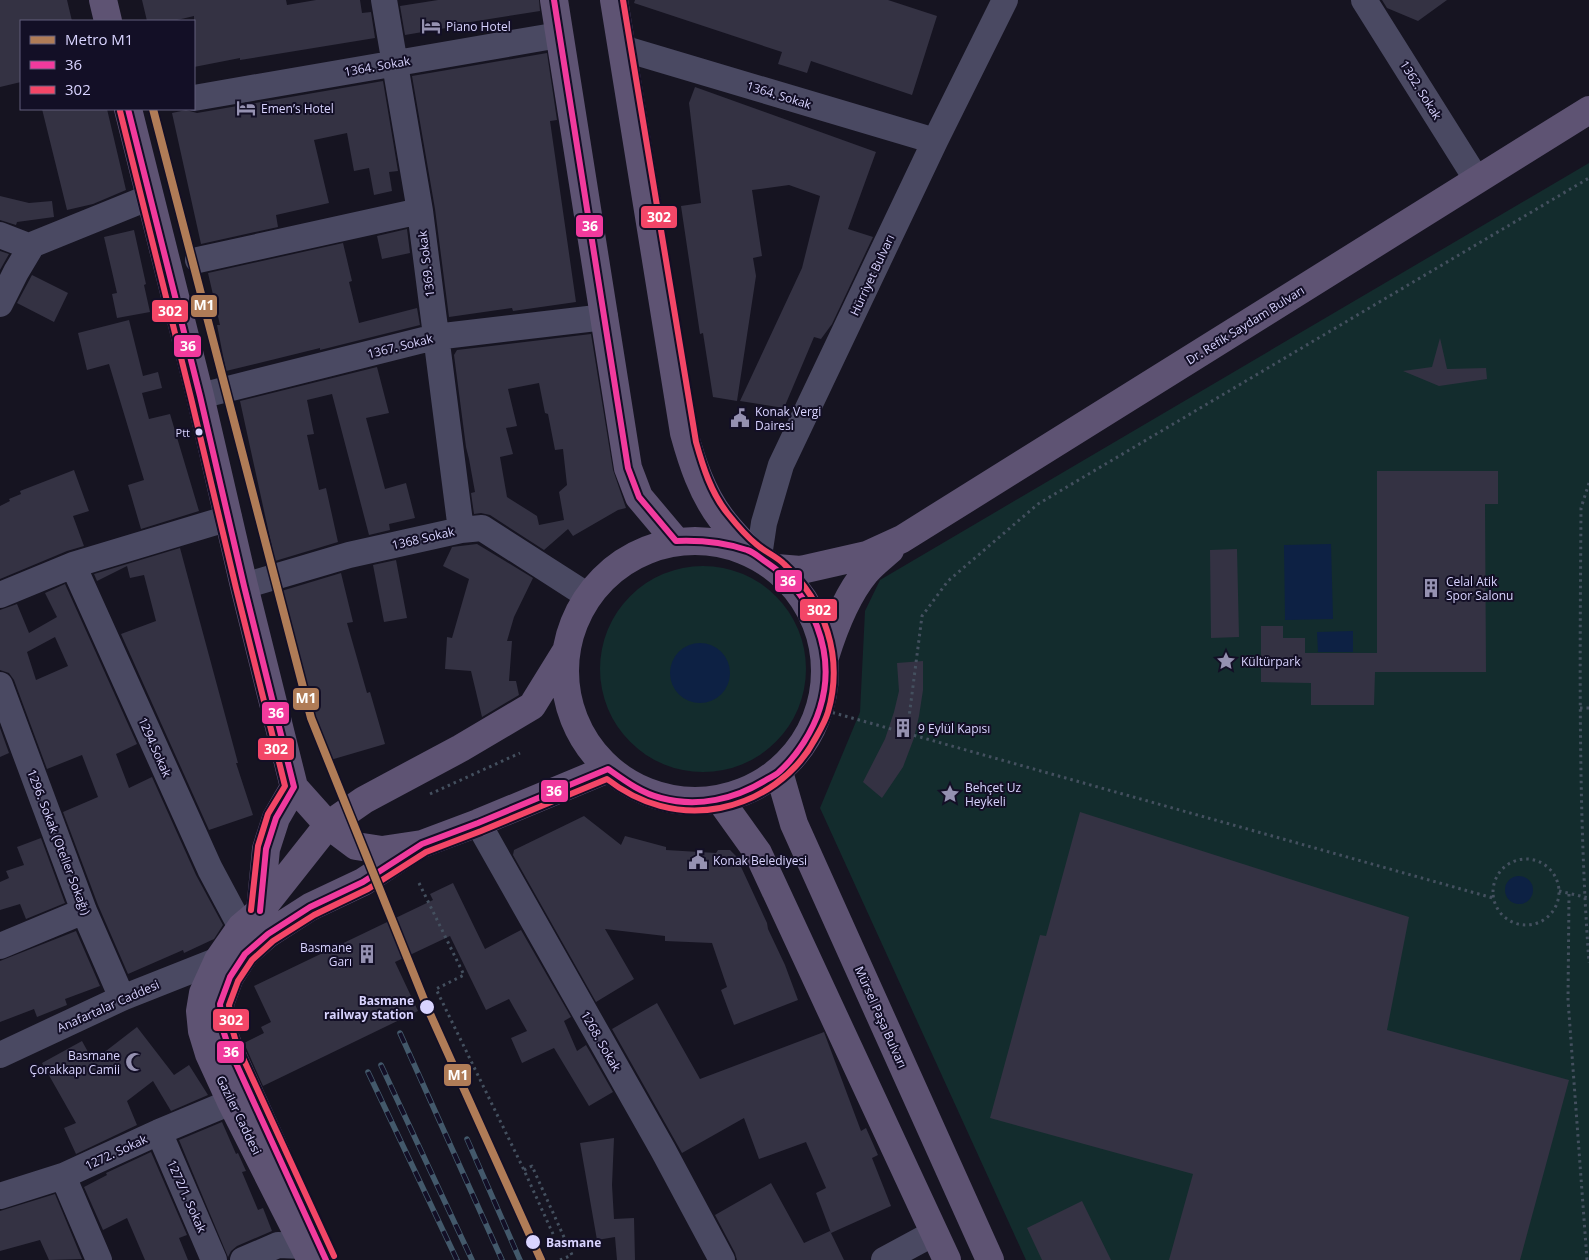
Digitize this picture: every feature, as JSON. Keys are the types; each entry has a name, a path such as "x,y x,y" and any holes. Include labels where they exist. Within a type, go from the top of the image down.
{"main road":[{"path":"103,0 108,20"},
{"path":"554,0 628,468 639,497 676,541"},
{"path":"614,0 684,433 692,462 720,517 761,558 795,586 809,608 820,632 825,657 825,683 820,709 804,743 779,772 752,790 720,800 690,802 661,798 633,786 608,769 581,735 566,694 566,651 573,622 588,596 612,570 642,551 676,541 705,540 761,558 801,570 867,555 902,539"},
{"path":"129,110 294,787 328,825 356,846 382,850 422,844 608,769"},
{"name":"Dr. Refik Saydam Bulvarı","path":"902,539 1589,110"},
{"path":"825,657 833,632 866,572 902,539"},
{"name":"Gaziler Caddesi","path":"314,1255 231,1102 209,1054 202,1031 200,1011 203,993 218,960 328,825 364,800 462,748 532,706 566,651"},
{"name":"Mürsel Paşa Bulvarı","path":"779,772 794,824 990,1260"},
{"path":"250,919 266,849 276,818 294,787"},
{"path":"720,800 758,853 947,1260"},
{"name":"Gaziler Caddesi","path":"314,1255 229,1048 222,1028 220,1004 230,976 246,954 268,934 310,907 363,882 422,844"}],"street":[{"name":"1369. Sokak","path":"384,0 420,211 460,530"},
{"name":"Hürriyet Bulvarı","path":"761,558 764,523 781,465 935,141 1005,0"},
{"name":"1362. Sokak","path":"1365,0 1477,180"},
{"name":"1364. Sokak","path":"195,98 559,36"},
{"name":"1364. Sokak","path":"622,48 935,141"},
{"path":"0,304 30,246 150,197"},
{"path":"198,260 420,211"},
{"path":"0,235 30,246"},
{"name":"1367. Sokak","path":"200,396 435,337 605,317"},
{"path":"0,595 72,565 229,518"},
{"name":"1368 Sokak","path":"244,586 349,555 460,530 482,528 588,596"},
{"name":"1294.Sokak","path":"72,565 210,868 250,919"},
{"name":"1296. Sokak (Oteller Sokağı)","path":"2,696 84,911 122,998"},
{"name":"1268. Sokak","path":"478,823 663,1150 722,1260"},
{"path":"0,946 84,911"},
{"name":"Anafartalar Caddesi","path":"0,1055 122,998 218,960"},
{"name":"1272. Sokak","path":"0,1196 63,1176 159,1132 231,1102"},
{"name":"1272/1. Sokak","path":"159,1132 214,1260"},
{"path":"63,1176 98,1260"},
{"path":"884,1260 934,1233"},
{"path":"243,1260 278,1245 314,1255"}],"path":[{"path":"907,734 922,616 948,581 1038,504 1589,178"},
{"path":"1589,483 1582,508 1579,668 1584,898 1589,963"},
{"path":"1580,708 1589,708"},
{"path":"820,709 1494,898"},
{"path":"423,797 520,753"},
{"path":"1522,859 1540,862 1547,867 1553,874 1559,891 1553,910 1547,917 1530,925 1510,921 1496,908 1493,889 1499,872 1513,861 1522,859"},
{"path":"419,883 464,974 436,989 553,1234"},
{"path":"1559,891 1589,898"},
{"path":"1569,894 1568,1000 1587,1260"},
{"path":"524,1170 532,1166 572,1255 560,1260"}],"green space":[{"name":"Kültürpark","path":"1589,163 1589,1260 1026,1260 820,808 860,712 865,611 880,580"},
{"path":"703,566 723,568 742,574 768,590 782,604 798,630 804,649 806,669 804,689 798,708 782,734 768,748 742,764 723,770 703,772 683,770 664,764 638,748 624,734 608,708 602,689 600,669 602,649 608,630 624,604 638,590 664,574 683,568"}],"water":[{"path":"1331,544 1333,619 1285,620 1284,545"},
{"path":"1353,631 1353,652 1318,652 1317,632"},
{"path":"700,643 717,648 725,656 730,673 725,690 717,698 700,703 683,698 675,690 670,673 675,656 683,648"},
{"path":"1519,876 1529,880 1533,890 1529,900 1519,904 1509,900 1505,890 1509,880"}],"building":[{"path":"0,0 67,0 72,20 20,20 20,82 0,87"},
{"path":"142,0 286,0 287,5 316,0 360,0 362,13 371,12 375,38 240,60 240,58 195,67 194,16 177,20 147,20"},
{"path":"438,0 539,0 540,11 458,24 458,26 405,35 400,6"},
{"path":"635,0 888,0 937,16 912,95 811,61 807,73 778,64 782,52 634,3"},
{"path":"1382,0 1447,0 1418,21 1387,8"},
{"path":"547,53 557,120 550,121 576,302 513,311 512,308 449,317 435,209 412,76"},
{"path":"383,81 398,171 389,172 392,191 374,195 369,168 354,171 347,133 314,140 329,203 276,215 278,227 201,244 172,113 186,110 197,113"},
{"path":"695,87 876,152 848,229 873,237 832,324 821,339 814,337 784,408 740,401 802,268 820,196 789,185 752,190 762,256 753,258 756,276 737,401 713,397 703,333 700,334 681,206 701,203 689,103"},
{"path":"42,110 107,110 126,190 93,204 67,210"},
{"path":"0,196 29,203 52,201 54,217 17,222 16,225 0,220"},
{"path":"407,229 410,253 382,259 377,236"},
{"path":"134,230 150,312 117,318 112,294 117,293 104,237"},
{"path":"343,243 352,281 349,282 359,323 417,308 420,325 226,371 217,325 220,325 208,273"},
{"path":"0,251 9,254 0,270"},
{"path":"32,275 68,293 54,322 17,303"},
{"path":"129,320 143,376 158,372 162,388 142,393 149,419 170,414 199,511 141,529 128,485 144,480 109,364 87,370 78,333"},
{"path":"591,334 613,470 626,508 618,510 573,536 568,529 544,550 490,515 474,514 471,493 475,492 466,447 454,355 457,350","holes":["539,383 545,413 548,414 555,450 563,449 567,485 559,492 564,520 539,525 537,516 507,497 500,457 513,454 506,428 517,426 508,389"]},
{"path":"1440,338 1447,369 1486,368 1487,379 1439,386 1403,371 1432,367"},
{"path":"377,367 389,413 366,418 385,489 406,483 415,518 389,524 390,530 369,535 332,394 307,400 314,434 307,435 319,490 326,488 338,542 275,561 240,401"},
{"path":"74,470 89,511 73,516 84,546 67,551 0,579 0,506 10,501 9,499 21,494 20,491"},
{"name":"Celal Atik Spor Salonu","path":"1377,471 1498,471 1498,504 1485,504 1486,672 1375,672 1374,705 1311,705 1311,683 1261,682 1261,626 1283,626 1283,638 1305,638 1305,653 1377,653"},
{"path":"477,544 533,578 514,617 507,641 512,641 509,681 516,681 519,695 482,717 471,671 445,669 447,637 452,638 469,579 443,566 452,547"},
{"path":"180,548 238,763 236,763 253,815 209,830 121,634 156,621 144,575 130,578 127,566 97,581 94,574"},
{"path":"1237,549 1239,637 1211,638 1210,550"},
{"path":"396,560 407,618 384,622 373,565"},
{"path":"341,573 353,622 347,623 367,693 370,692 385,744 327,761 312,709 314,708 293,636 289,638 278,592"},
{"path":"65,584 137,744 116,754 129,788 152,777 196,875 223,925 214,939 184,953 183,950 128,974 98,905 63,812 98,797 82,755 47,769 14,680 9,673 0,670 0,610 17,604 29,633 57,617 45,593","holes":["55,637 68,666 36,680 27,652"]},
{"name":"9 Eylül Kapısı","path":"923,661 923,690 914,738 903,767 882,798 863,782 885,739 894,712 899,691 897,663"},
{"path":"0,728 9,753 0,757"},
{"path":"1080,812 1409,917 1387,1030 1569,1080 1520,1260 1169,1260 1193,1174 990,1118 1040,935 1046,936"},
{"path":"584,816 621,845 625,836 666,847 666,850 716,853 718,850 730,850 736,856 767,923 798,1000 734,1025 721,990 727,987 712,943 665,941 665,936 605,929 634,979 596,1002 513,855 514,850"},
{"path":"41,838 65,903 26,919 20,904 0,910 0,882 9,878 6,871 24,865 17,847"},
{"path":"453,883 485,949 521,930 571,1017 564,1021 577,1051 586,1045 613,1092 589,1106 554,1048 522,1063 511,1038 527,1031 509,999 486,1010 450,936 395,962 418,1011 263,1086 244,1043 264,1033 261,1027 271,1022 254,986 433,900 430,894"},
{"path":"76,931 100,986 65,999 67,1005 37,1017 34,1009 0,1022 0,961"},
{"path":"657,1003 700,1079 824,1032 861,1131 866,1128 878,1155 872,1158 891,1206 831,1233 816,1193 826,1188 806,1142 759,1159 744,1118 682,1153 612,1029"},
{"path":"137,1027 174,1075 189,1065 208,1095 171,1111 153,1081 127,1101 137,1125 76,1154 64,1128 76,1123 42,1063 82,1041 93,1061"},
{"path":"222,1122 236,1154 238,1153 246,1171 242,1172 258,1210 263,1208 272,1231 237,1246 228,1257 179,1140"},
{"path":"614,1138 612,1185 614,1219 634,1218 635,1260 617,1260 615,1237 597,1240 580,1143"},
{"path":"151,1152 187,1235 179,1238 188,1260 145,1260 127,1218 103,1230 84,1187 107,1175 106,1173"},
{"path":"771,1183 804,1243 830,1231 844,1260 737,1260 715,1215"},
{"path":"55,1194 82,1259 49,1260 40,1240 0,1251 0,1211"},
{"path":"1082,1201 1111,1260 1042,1260 1027,1228"}],"railway":[{"path":"400,1033 502,1260"},
{"path":"381,1065 472,1260"},
{"path":"368,1072 457,1260"},
{"path":"467,1139 520,1260"}],"metro line":[{"name":"M1","path":"153,110 311,718 427,1007 541,1260"}],"transit line":[{"name":"36","path":"326,1260 229,1048 222,1027 220,1004 230,977 245,954 268,934 310,907 363,882 422,844 608,769 647,793 675,801 702,802 716,800 754,787 778,773 798,751 817,717 824,687 823,646 817,626 797,590 783,575 757,555 747,550 712,542 676,541 639,497 628,468 554,0"},
{"name":"302","path":"334,1256 237,1045 231,1025 229,1005 238,981 252,960 273,941 314,915 368,889 426,852 607,779 632,795 660,806 675,809 705,810 720,808 749,799 775,784 798,764 815,739 828,712 834,671 832,651 820,613 798,579 781,561 752,541 722,506 712,489 696,442 623,0"},
{"name":"36","path":"128,110 200,396 244,586 294,787 276,818 266,849 260,911"},
{"name":"302","path":"120,111 285,786 268,814 258,846 251,910"}],"place":[{"name":"Piano Hotel","path":"431,26"},
{"name":"Emen’s Hotel","path":"246,108"},
{"name":"Konak Vergi Dairesi","path":"740,418"},
{"name":"Ptt","path":"199,432"},
{"name":"Celal Atik Spor Salonu","path":"1431,588"},
{"name":"Kültürpark","path":"1226,661"},
{"name":"9 Eylül Kapısı","path":"903,728"},
{"name":"Behçet Uz Heykeli","path":"950,794"},
{"name":"Konak Belediyesi","path":"698,860"},
{"name":"Basmane Garı","path":"367,954"},
{"name":"Basmane railway station","path":"427,1007"},
{"name":"Basmane Çorakkapı Camii","path":"135,1062"},
{"name":"Basmane","path":"533,1242"}]}
